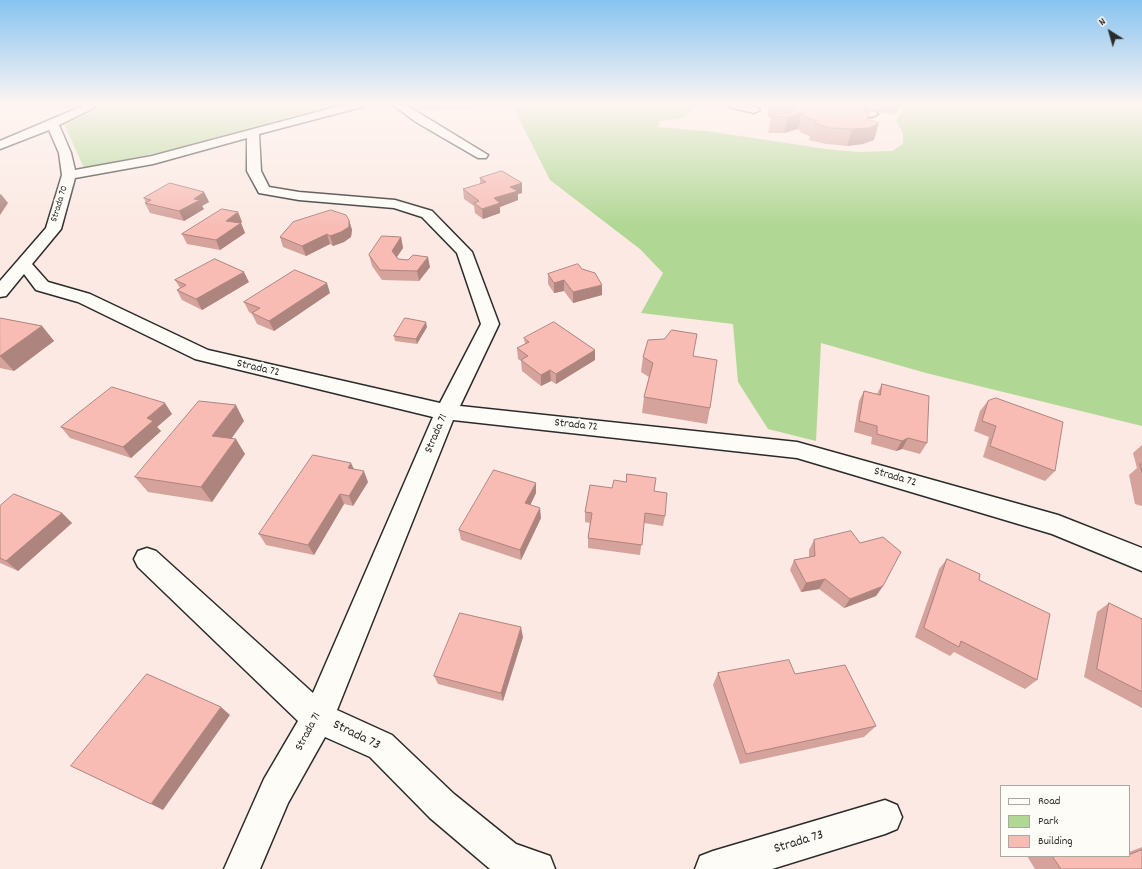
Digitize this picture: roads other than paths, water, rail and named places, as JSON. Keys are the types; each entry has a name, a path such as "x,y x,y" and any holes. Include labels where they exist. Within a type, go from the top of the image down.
{"street":[{"name":"Strada 70","path":"0,292 53,229 70,175 62,146"},
{"path":"70,175 153,160 205,146"},
{"name":"Strada 71","path":"242,869 276,791 318,718 446,412 490,324 464,252 427,214 395,204 299,196 264,190 254,171 253,146"},
{"path":"465,146 482,155"},
{"name":"Strada 72","path":"24,264 42,286 84,298 202,356 446,412 797,450 1058,525 1142,560"},
{"name":"Strada 73","path":"147,558 318,718 381,746 442,806 506,859 537,869"},
{"name":"Strada 73","path":"713,869 885,817"}]}
